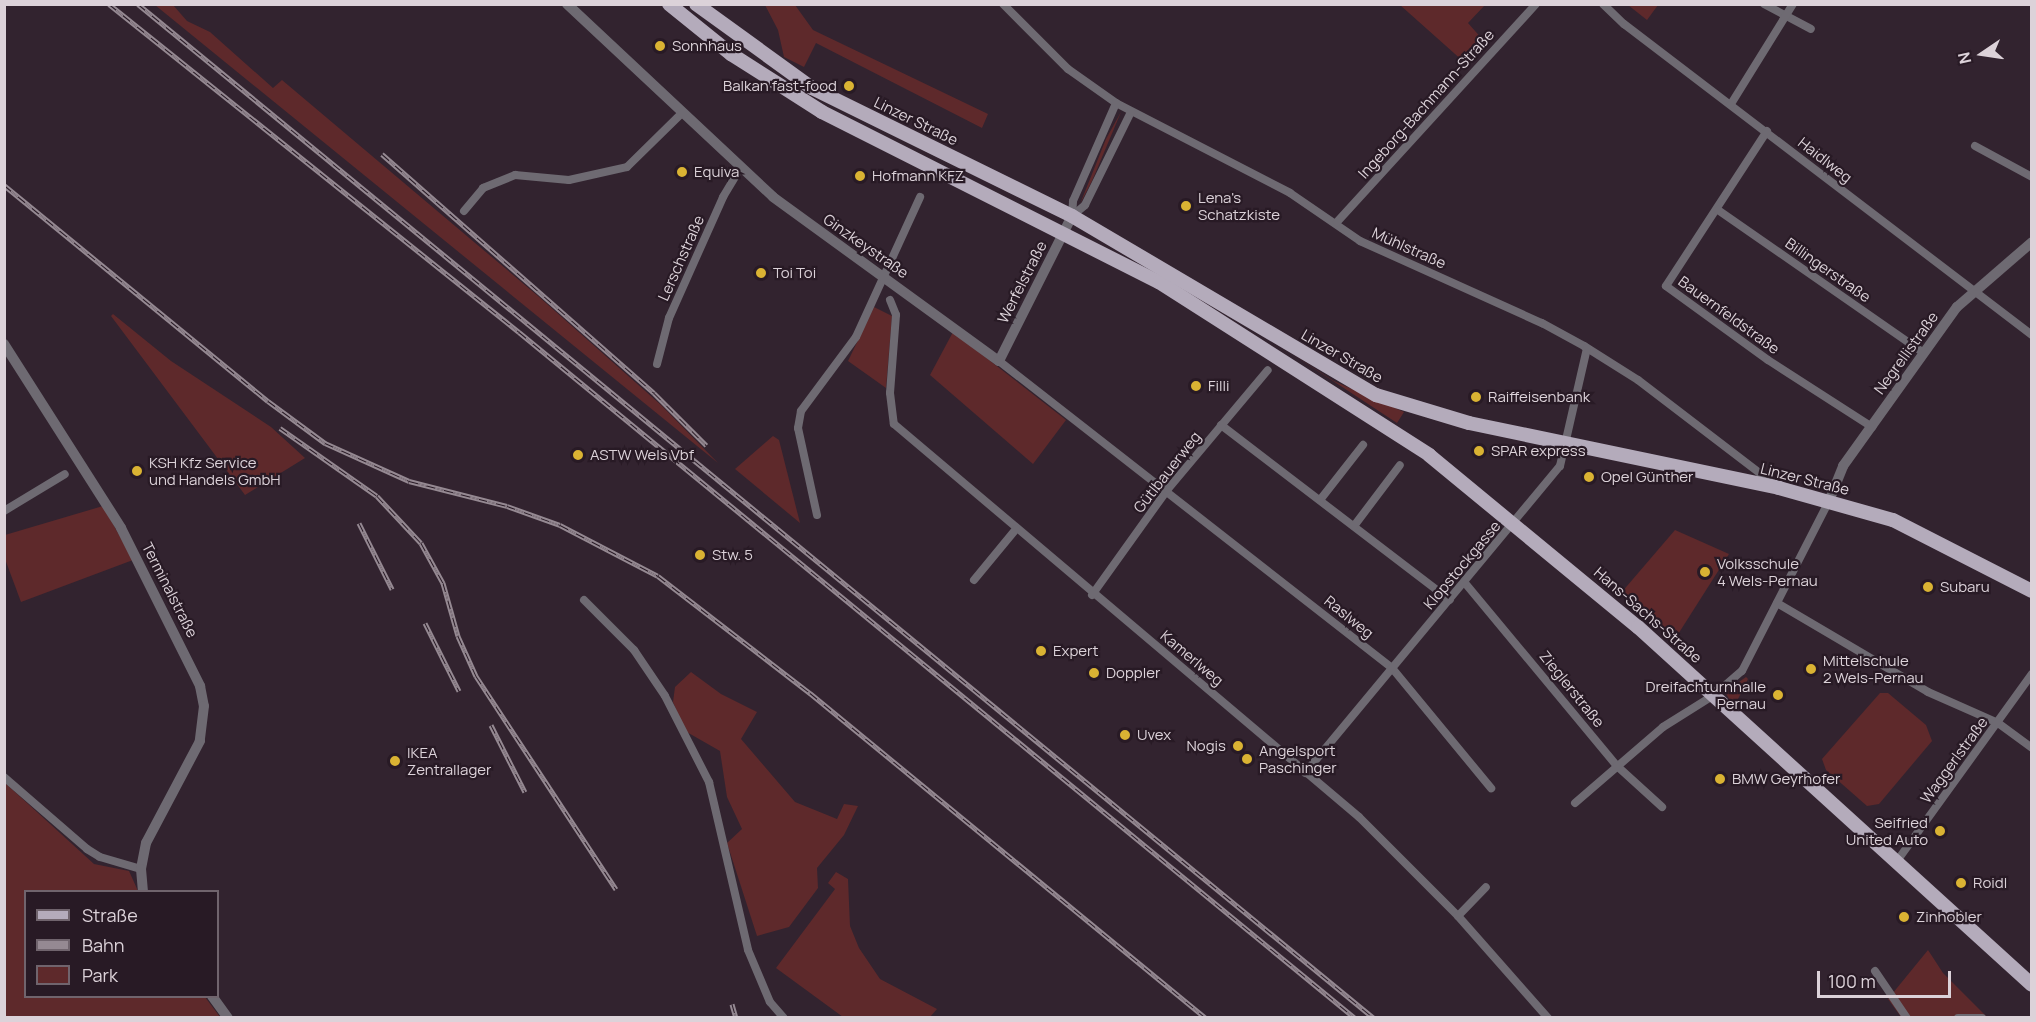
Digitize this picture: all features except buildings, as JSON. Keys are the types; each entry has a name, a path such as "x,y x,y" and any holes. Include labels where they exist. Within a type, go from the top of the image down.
{"main road":[{"name":"Linzer Straße","path":"669,4 732,54 822,112 1064,231 1223,320 1392,428"},
{"name":"Linzer Straße","path":"696,4 813,87 1072,216 1376,395 1428,413 1567,445 1779,488 1829,501 1917,529 2031,591"},
{"name":"Hans-Sachs-Straße","path":"1392,428 1515,523 1714,695 2031,985"}],"street":[{"name":"Ginzkeystraße","path":"567,4 741,167 807,224 883,276 999,361 1168,489"},
{"name":"Mühlstraße","path":"1003,4 1068,69 1116,103 1290,193 1360,240 1542,323 1587,348 1638,380 1779,488"},
{"name":"Ingeborg-Bachmann-Straße","path":"1336,222 1536,4"},
{"name":"Haidlweg","path":"1603,4 2031,335"},
{"path":"1764,4 1811,29"},
{"path":"1731,104 1793,4"},
{"name":"Werfelstraße","path":"1072,216 1073,201 1116,103"},
{"path":"464,211 483,188 515,175 569,180 627,167 683,112"},
{"name":"Werfelstraße","path":"999,361 1064,231 1072,216 1085,205 1131,112"},
{"name":"Bauernfeldstraße","path":"1767,131 1718,210 1666,286 1768,360 1872,427"},
{"path":"1975,146 2031,177"},
{"name":"Lerschstraße","path":"657,364 669,318 723,196 741,167"},
{"path":"817,515 798,428 801,411 845,354 920,197"},
{"name":"Billingerstraße","path":"1718,210 1924,353"},
{"name":"Negrellistraße","path":"1829,501 1843,466 1924,353 1972,291 2031,242"},
{"name":"Kamerlweg","path":"890,300 896,315 890,393 894,424 1092,595 1305,772 1384,841 1458,916 1548,1017"},
{"name":"Terminalstraße","path":"4,344 121,528 200,687 204,706 200,741 146,843 141,869 143,890"},
{"name":"Klopstockgasse","path":"1305,772 1515,523 1560,466 1567,445 1587,348"},
{"name":"Gütlbauerweg","path":"1092,595 1168,489 1268,370"},
{"path":"1221,425 1450,600"},
{"path":"1320,500 1363,445"},
{"path":"1354,526 1400,465"},
{"path":"4,511 65,474"},
{"name":"Raslweg","path":"1168,489 1392,668 1491,788"},
{"path":"1575,803 1663,727 1714,695 1742,671 1829,501"},
{"path":"974,580 1016,529"},
{"name":"Zieglerstraße","path":"1465,583 1617,766 1662,807"},
{"path":"584,600 634,650 665,696 709,782 748,950 770,1002 784,1017"},
{"path":"1777,603 1928,692 1998,723 2031,748"},
{"name":"Waggerlstraße","path":"1897,861 2031,674"},
{"path":"4,777 87,849 100,857 141,869"},
{"path":"1458,916 1486,887"},
{"path":"1875,970 1907,1017"},
{"path":"214,998 228,1017"},
{"path":"1958,1017 1982,1017"}],"green space":[{"path":"155,5 173,5 187,21 210,32 273,88 282,80 538,296 661,405 718,463"},
{"path":"765,5 795,5 813,30 988,114 982,128 816,43 804,67 784,57 778,30"},
{"path":"1400,5 1485,5 1468,23 1483,40 1464,62"},
{"path":"1628,5 1658,5 1647,20"},
{"path":"1121,112 1092,181 1080,204 1106,139"},
{"path":"874,307 892,316 886,388 848,361"},
{"path":"113,314 171,361 271,427 305,458 245,495 111,316"},
{"path":"953,332 1066,420 1033,464 930,375"},
{"path":"1289,352 1334,381 1404,412 1397,423"},
{"path":"773,436 779,440 800,523 735,469"},
{"path":"103,506 133,560 21,602 5,559 5,535"},
{"path":"1675,530 1729,554 1675,639 1621,593"},
{"path":"691,672 721,694 757,712 741,739 795,802 837,819 844,804 858,806 844,835 817,868 818,888 789,927 757,936 727,843 742,829 727,797 720,751 685,731 673,702 675,687"},
{"path":"1746,677 1748,679 1734,707 1725,692"},
{"path":"1880,693 1888,693 1926,725 1932,741 1879,804 1867,806 1826,770 1822,759"},
{"path":"4,782 94,864 129,871 138,890 24,890 24,998 206,998 220,1017 5,1017"},
{"path":"836,872 848,879 850,926 859,948 880,979 937,1009 930,1017 843,1017 776,968 835,889 828,883"},
{"path":"1928,950 1943,973 1988,1018 1901,1017 1888,999"}],"railway":[{"path":"109,4 519,332 1355,1018"},
{"path":"138,4 1374,1018"},
{"path":"382,154 654,393 706,445"},
{"path":"4,185 268,401 325,443 409,481 507,506 560,525 658,576 810,693 1206,1018"},
{"path":"280,428 377,496 421,543 443,583 458,636 476,676 616,889"},
{"path":"359,523 392,589"},
{"path":"425,623 459,691"},
{"path":"491,725 525,792"},
{"path":"732,1004 736,1018"}],"place":[{"name":"Sonnhaus","path":"660,46"},
{"name":"Balkan fast-food","path":"849,86"},
{"name":"Equiva","path":"682,172"},
{"name":"Hofmann KFZ","path":"860,176"},
{"name":"Lena's Schatzkiste","path":"1186,206"},
{"name":"Toi Toi","path":"761,273"},
{"name":"Filli","path":"1196,386"},
{"name":"Raiffeisenbank","path":"1476,397"},
{"name":"SPAR express","path":"1479,451"},
{"name":"ASTW Wels Vbf","path":"578,455"},
{"name":"KSH Kfz Service und Handels GmbH","path":"137,471"},
{"name":"Opel Günther","path":"1589,477"},
{"name":"Stw. 5","path":"700,555"},
{"name":"Volksschule 4 Wels-Pernau","path":"1705,572"},
{"name":"Subaru","path":"1928,587"},
{"name":"Expert","path":"1041,651"},
{"name":"Mittelschule 2 Wels-Pernau","path":"1811,669"},
{"name":"Doppler","path":"1094,673"},
{"name":"Dreifachturnhalle Pernau","path":"1778,695"},
{"name":"Uvex","path":"1125,735"},
{"name":"Nogis","path":"1238,746"},
{"name":"Angelsport Paschinger","path":"1247,759"},
{"name":"IKEA Zentrallager","path":"395,761"},
{"name":"BMW Geyrhofer","path":"1720,779"},
{"name":"Seifried United Auto","path":"1940,831"},
{"name":"Roidl","path":"1961,883"},
{"name":"Zinhobler","path":"1904,917"}]}
